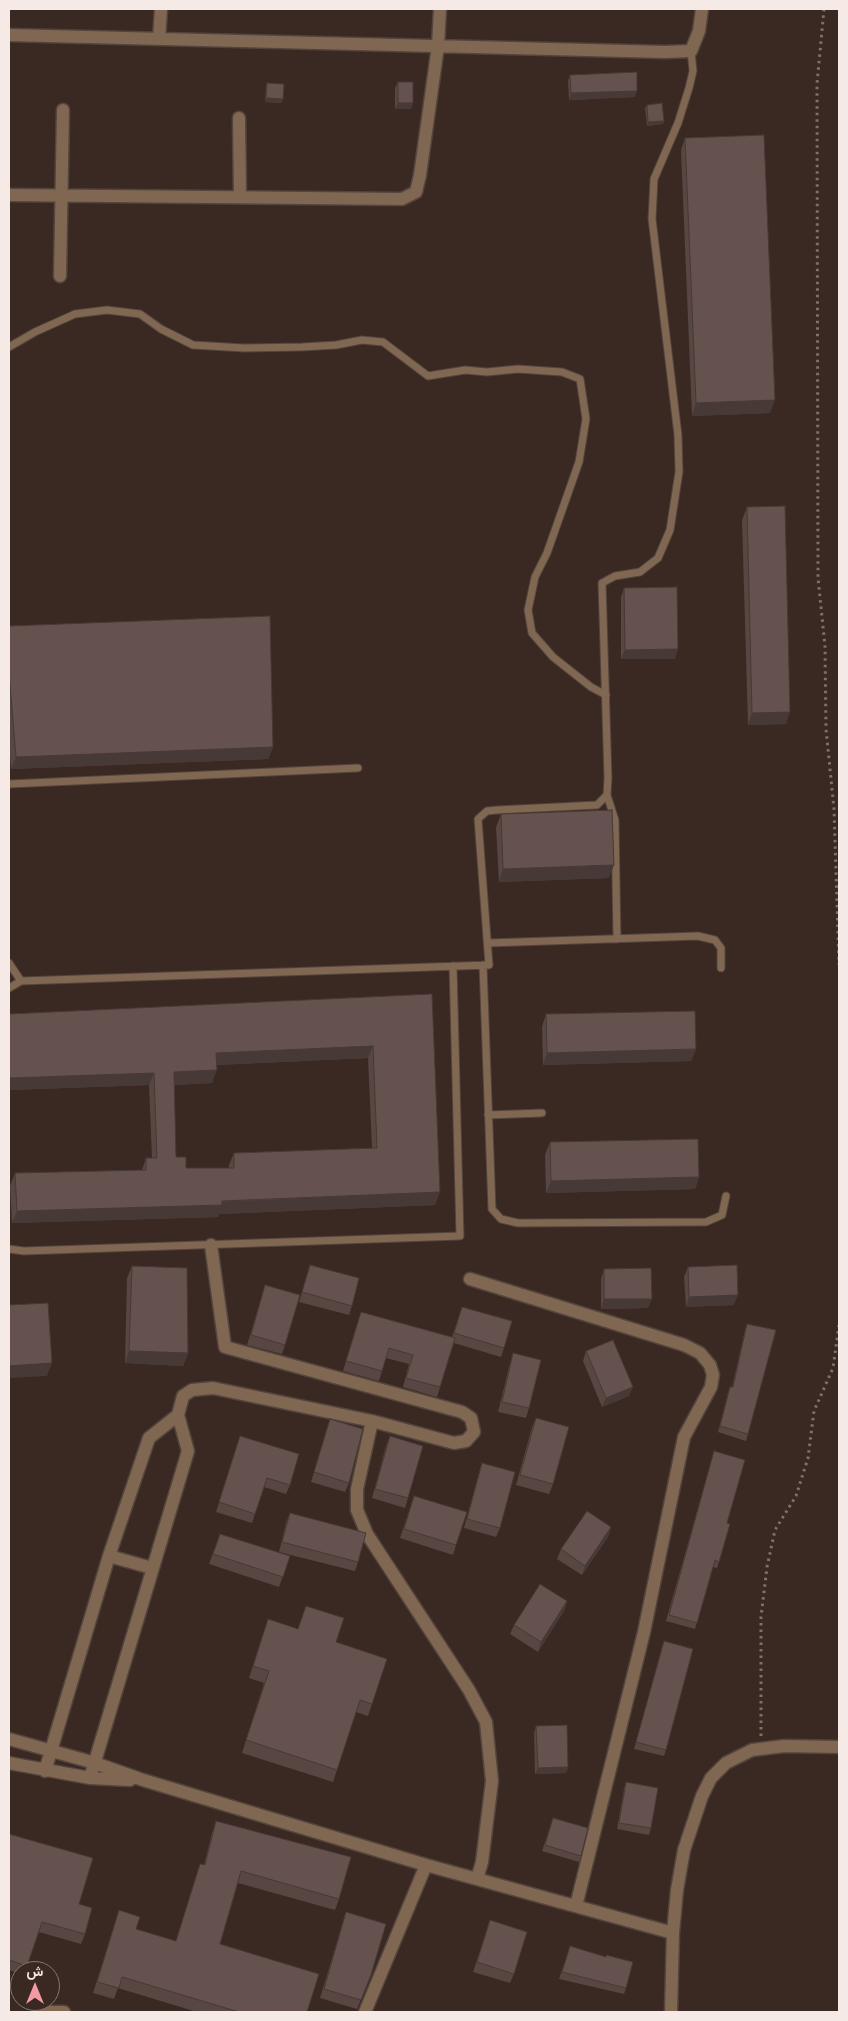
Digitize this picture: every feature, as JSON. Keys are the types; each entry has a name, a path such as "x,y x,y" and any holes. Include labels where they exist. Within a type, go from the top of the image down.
{"street":[{"path":"159,39 160,9"},
{"path":"9,195 402,199 416,192 438,46 440,9"},
{"path":"9,35 665,52 691,50 699,32 702,9"},
{"path":"60,276 63,110"},
{"path":"239,118 240,197"},
{"path":"90,1778 188,1451 178,1415 183,1396 192,1390 213,1388 372,1421 454,1443 466,1441 474,1432 471,1418 462,1412 225,1347 211,1245"},
{"path":"470,1279 684,1345 700,1353 710,1365 713,1375 711,1387 684,1437 644,1632 576,1906"},
{"path":"45,1771 109,1556 149,1438 178,1415"},
{"path":"372,1421 357,1489 357,1510 367,1534 469,1690 486,1722 492,1781 482,1862 477,1878"},
{"path":"109,1556 152,1568"},
{"path":"9,1739 95,1763 142,1780 426,1865 673,1933"},
{"path":"671,2012 673,1933 684,1850 702,1796 711,1778 726,1764 752,1750 784,1746 839,1747"},
{"path":"9,1762 45,1771 90,1778 142,1780"},
{"path":"365,2012 426,1865"},
{"path":"45,2012 64,2012"}],"lane":[{"path":"617,939 615,820 607,795 602,583 615,576 640,572 658,558 670,530 679,472 678,435 652,219 654,179 678,123 689,88 693,71 691,50"},
{"path":"9,347 35,332 75,314 107,310 140,314 161,329 193,345 244,348 302,347 336,345 362,340 383,342 428,376 465,370 488,372 518,369 562,372 580,379 586,419 579,462 547,552 535,576 528,610 532,633 553,658 591,687 606,695"},
{"path":"9,784 358,768"},
{"path":"9,988 21,981 489,964 478,819 487,811 597,805 607,795"},
{"path":"488,943 698,936 715,940 722,948 722,968"},
{"path":"9,963 21,981"},
{"path":"483,965 492,1210 501,1219 518,1223 706,1222 722,1215 726,1196"},
{"path":"9,1249 24,1251 460,1236 454,966"},
{"path":"488,1115 542,1113"}],"path":[{"path":"824,9 817,84 818,578 825,646 826,729 834,809 839,965"},
{"path":"761,1749 761,1616 767,1567 775,1530 796,1496 808,1458 814,1411 833,1368 839,1325"}],"building":[{"path":"637,72 637,91 571,93 570,75"},
{"path":"398,82 413,82 413,103 398,103"},
{"path":"267,83 284,84 283,99 266,98"},
{"path":"662,103 664,121 648,122 647,105"},
{"path":"764,135 775,400 696,403 685,138"},
{"path":"785,506 790,712 752,713 747,507"},
{"path":"677,587 678,649 625,650 624,588"},
{"path":"270,616 273,747 16,757 9,672 9,626"},
{"path":"612,810 614,865 503,869 501,814"},
{"path":"432,994 440,1192 222,1201 222,1205 17,1211 15,1173 146,1170 146,1158 157,1158 154,1073 9,1078 9,1014","holes":["373,1046 377,1148 234,1153 234,1168 186,1168 186,1157 176,1157 174,1072 217,1070 216,1053"]},
{"path":"695,1011 696,1049 547,1053 546,1014"},
{"path":"698,1139 699,1177 551,1181 550,1142"},
{"path":"310,1265 359,1278 352,1306 302,1292"},
{"path":"737,1265 738,1295 689,1297 688,1267"},
{"path":"132,1266 187,1268 188,1353 129,1351"},
{"path":"651,1268 652,1299 604,1299 604,1269"},
{"path":"265,1285 300,1295 285,1345 251,1335"},
{"path":"48,1303 52,1363 9,1366 9,1305"},
{"path":"462,1307 512,1321 504,1348 454,1333"},
{"path":"361,1312 455,1338 440,1387 406,1378 413,1355 389,1348 382,1371 346,1361"},
{"path":"747,1324 776,1330 748,1434 720,1426 730,1387 733,1387"},
{"path":"613,1340 633,1387 606,1398 586,1351"},
{"path":"513,1353 541,1360 529,1408 502,1402"},
{"path":"536,1418 569,1427 553,1484 520,1475"},
{"path":"330,1419 363,1429 349,1483 314,1472"},
{"path":"240,1436 299,1454 290,1485 267,1478 255,1514 219,1502"},
{"path":"390,1436 423,1446 408,1498 375,1489"},
{"path":"714,1451 745,1460 727,1523 730,1524 719,1562 715,1560 697,1623 669,1615"},
{"path":"482,1463 515,1472 500,1528 467,1519"},
{"path":"414,1496 467,1512 456,1545 404,1529"},
{"path":"587,1511 611,1527 585,1566 561,1549"},
{"path":"290,1513 366,1533 358,1562 282,1542"},
{"path":"220,1534 290,1556 283,1577 213,1554"},
{"path":"540,1584 567,1601 541,1642 514,1625"},
{"path":"306,1606 344,1618 336,1642 387,1659 372,1704 360,1700 337,1770 246,1740 269,1671 253,1666 268,1619 298,1629"},
{"path":"664,1641 693,1649 666,1750 636,1742"},
{"path":"567,1725 568,1767 538,1768 536,1726"},
{"path":"626,1782 658,1788 651,1828 619,1823"},
{"path":"553,1818 588,1828 581,1856 545,1845"},
{"path":"216,1821 351,1857 339,1899 241,1871 220,1944 319,1974 307,2012 239,2012 122,1977 119,1988 97,1982 119,1910 140,1917 136,1929 176,1941 200,1864 205,1865"},
{"path":"9,1834 93,1858 79,1904 92,1908 85,1934 42,1922 29,1961 9,1960"},
{"path":"346,1912 386,1924 371,1975 361,2000 324,1989"},
{"path":"490,1920 527,1932 514,1974 477,1962"},
{"path":"570,1946 606,1957 606,1955 633,1962 626,1988 562,1972"}]}
